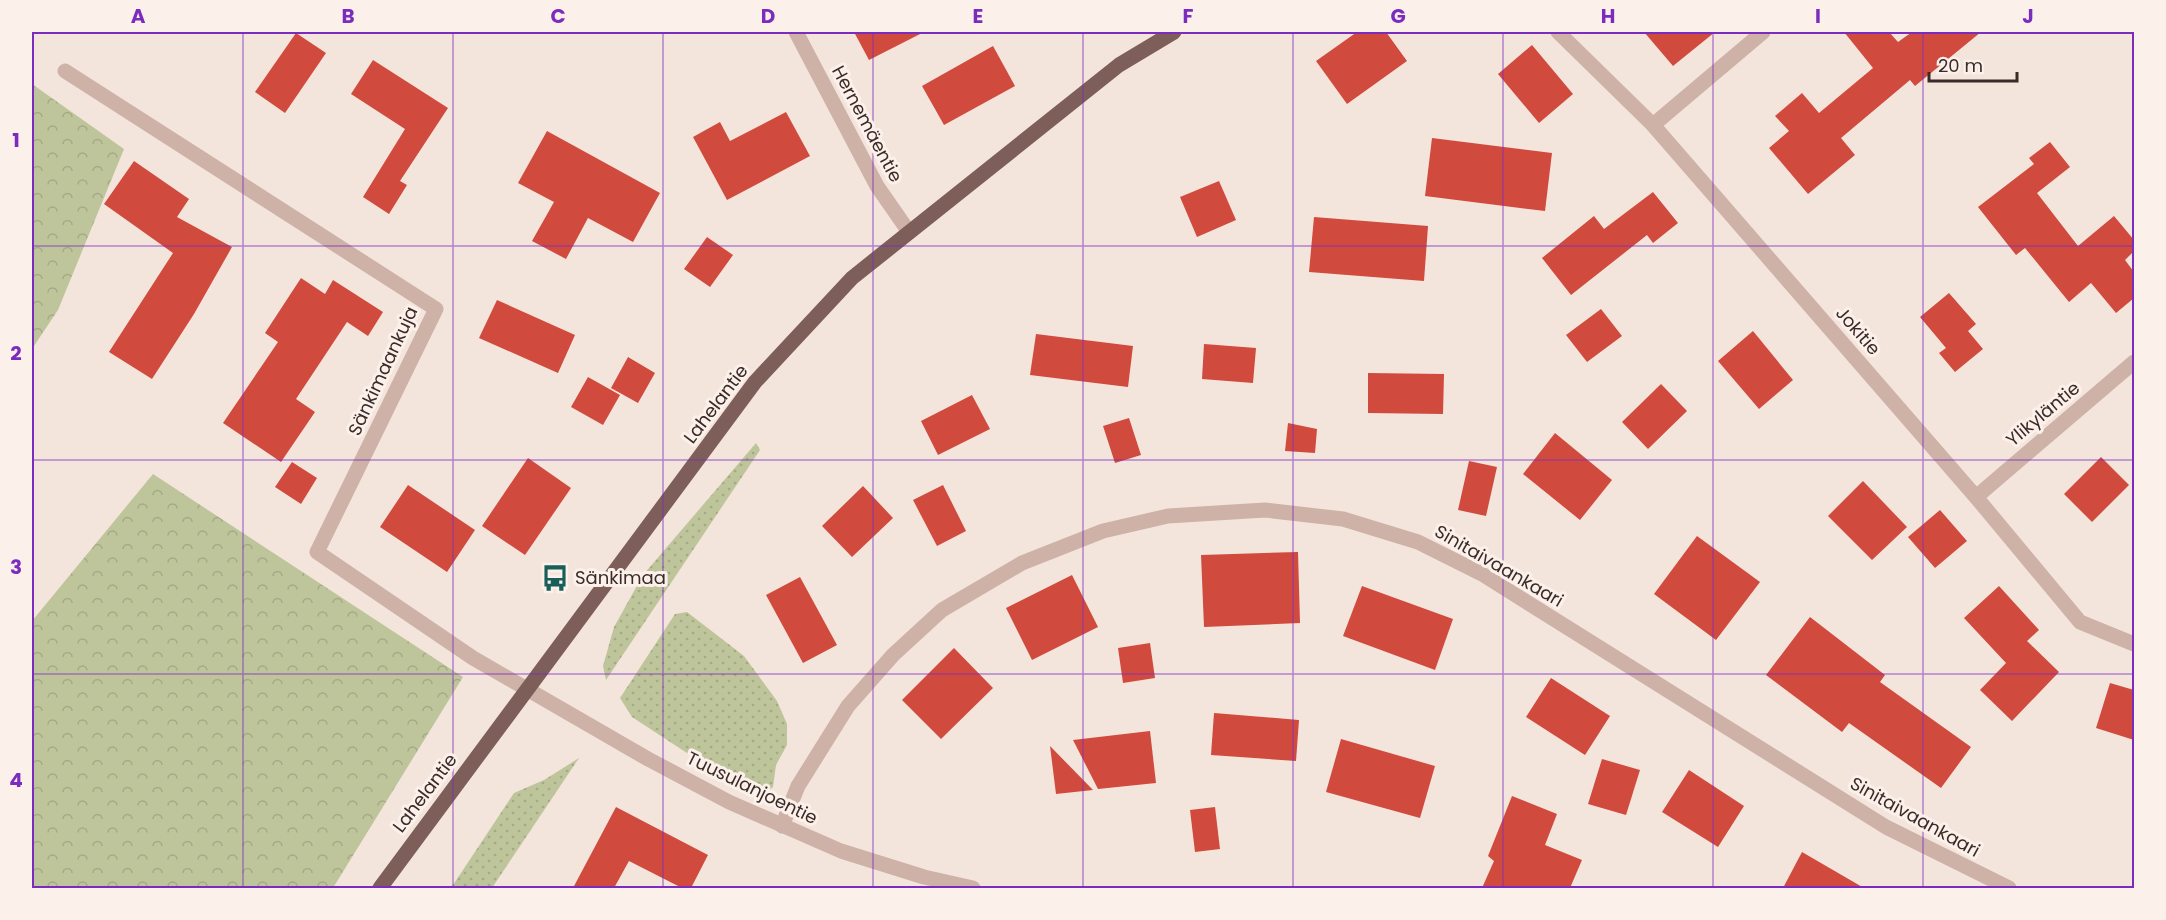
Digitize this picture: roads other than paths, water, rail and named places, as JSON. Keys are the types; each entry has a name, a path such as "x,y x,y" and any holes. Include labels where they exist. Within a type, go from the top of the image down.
{"main road":[{"name":"Lahelantie","path":"380,888 530,689 755,382 852,278 1119,65 1174,32"}],"street":[{"name":"Hernemäentie","path":"796,32 877,186 909,232"},
{"name":"Jokitie","path":"1558,32 1653,125 1976,497 2080,622 2134,644"},
{"path":"1653,125 1763,32"},
{"name":"Sänkimaankuja","path":"65,71 436,309 317,552 473,657 530,689"},
{"name":"Ylikyläntie","path":"1976,497 2134,362"},
{"name":"Sinitaivaankaari","path":"782,826 798,786 848,706 893,655 942,610 1022,563 1103,531 1168,516 1265,510 1343,519 1418,542 1482,574 1886,827 2009,888"},
{"name":"Tuusulanjoentie","path":"530,689 648,759 729,802 782,826 841,851 924,877 973,888"}],"place":[{"name":"Sänkimaa","path":"555,578"}]}
